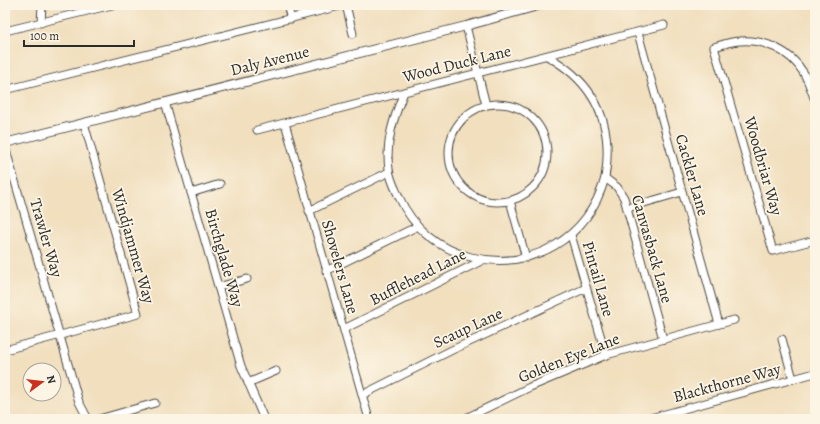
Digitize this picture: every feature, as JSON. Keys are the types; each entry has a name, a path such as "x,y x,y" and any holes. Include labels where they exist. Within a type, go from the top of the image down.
{"street":[{"path":"41,23 42,5"},
{"path":"5,30 41,23 112,5"},
{"path":"287,5 291,18"},
{"path":"5,90 345,5 353,34"},
{"name":"Daly Avenue","path":"5,143 466,26 541,5"},
{"name":"Wood Duck Lane","path":"257,130 638,33 664,25"},
{"path":"466,26 486,105"},
{"name":"Cackler Lane","path":"638,33 719,324"},
{"name":"Woodbriar Way","path":"815,100 803,72 788,55 779,49 768,44 752,40 734,42 714,47 773,251 815,240"},
{"path":"404,92 390,132 388,156 389,172 403,205 418,226 440,245 466,256 483,260 499,261 526,258 549,250 570,235 581,224 598,199 605,178 608,149 604,122 598,108 591,95 576,76 566,67 547,56"},
{"name":"Birchglade Way","path":"165,102 241,366 264,419"},
{"path":"486,105 504,105 521,110 537,125 544,137 546,146 545,164 538,180 526,193 510,201 492,202 475,196 461,185 452,169 449,151 450,142 455,130 463,119 470,113 486,105"},
{"name":"Windjammer Way","path":"5,350 138,314 84,123"},
{"name":"Shovelers Lane","path":"285,123 369,419"},
{"name":"Trawler Way","path":"5,147 79,402 88,419"},
{"path":"309,211 389,172"},
{"name":"Canvasback Lane","path":"605,178 622,193 663,339"},
{"path":"191,193 220,184"},
{"path":"627,208 682,192"},
{"path":"510,201 526,258"},
{"path":"326,271 418,226"},
{"name":"Pintail Lane","path":"570,235 606,355"},
{"name":"Bufflehead Lane","path":"344,329 483,260"},
{"path":"218,287 247,278"},
{"name":"Scaup Lane","path":"362,396 452,350 586,288"},
{"name":"Golden Eye Lane","path":"464,419 606,355 734,320"},
{"path":"782,339 793,379"},
{"path":"248,383 276,371"},
{"name":"Blackthorne Way","path":"647,419 815,373"},
{"path":"99,419 155,403"}]}
